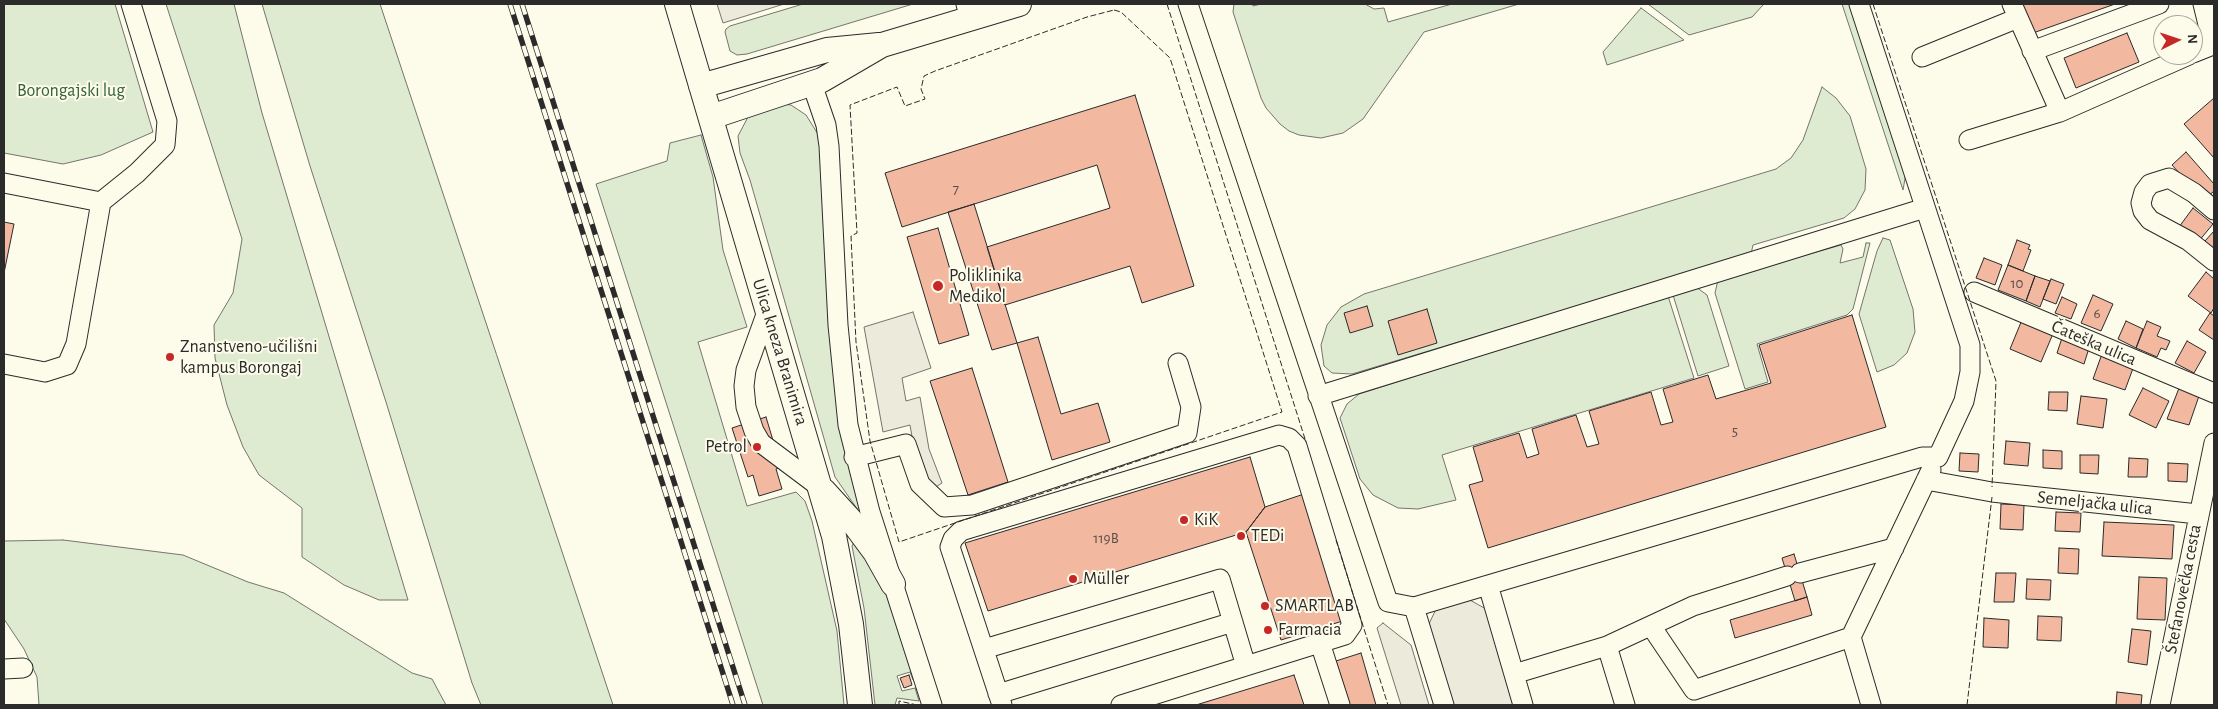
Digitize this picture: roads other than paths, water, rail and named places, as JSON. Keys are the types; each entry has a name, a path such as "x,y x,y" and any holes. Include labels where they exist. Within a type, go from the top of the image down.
{"main road":[{"name":"Ulica kneza Branimira","path":"677,4 834,536 847,595 860,705"},
{"path":"711,117 812,84 836,73 882,45 968,11 1019,4"},
{"path":"701,86 826,50 850,46 882,45"},
{"path":"821,488 855,525 875,552 893,584"}],"street":[{"path":"4,364 44,372 67,365 76,344 101,202 137,173 164,145 167,121 132,4"},
{"path":"1188,4 1388,602 1414,607 1922,457 1938,457"},
{"path":"1859,4 1970,345 1970,372 1964,401 1851,637 1871,705"},
{"path":"2032,51 2159,4"},
{"path":"2203,4 2212,45 2203,49"},
{"path":"1922,57 2015,11 2060,112"},
{"path":"1969,140 2060,112 2166,65"},
{"path":"812,84 826,125 829,146 843,392 854,456 932,705"},
{"path":"2214,210 2194,193 2169,178 2150,184 2144,192 2141,202 2143,211 2150,220 2189,241 2214,261"},
{"path":"4,183 101,202"},
{"path":"1318,396 1925,208"},
{"name":"Čateška ulica","path":"1974,292 2214,393"},
{"path":"768,309 746,370 744,386 746,407 754,431 761,443 821,488"},
{"path":"854,456 906,444 920,484 944,507 972,505 1187,433 1191,407 1178,363"},
{"path":"1121,705 1345,635 1352,625 1298,446 1289,438 1279,435 961,531 953,539 950,548 1000,700 1233,622"},
{"name":"Štefanovečka cesta","path":"2160,705 2214,443"},
{"name":"Semeljačka ulica","path":"1926,480 1992,492 2198,514"},
{"path":"1514,674 1607,646 1693,606 1794,574 1894,548"},
{"path":"984,649 1220,579 1246,666"},
{"path":"1488,585 1524,705"},
{"path":"1414,607 1444,705"},
{"path":"1651,626 1694,690 1851,637"},
{"path":"1320,643 1340,705"},
{"path":"1607,646 1625,705"},
{"path":"4,669 23,668"}],"railway":[{"path":"510,4 733,705"},
{"path":"522,4 745,705"}],"place":[{"name":"Poliklinika Medikol","path":"938,286"},
{"name":"Znanstveno-učilišni kampus Borongaj","path":"170,357"},
{"name":"Petrol","path":"757,447"},
{"name":"KiK","path":"1184,520"},
{"name":"TEDi","path":"1241,536"},
{"name":"Müller","path":"1073,579"},
{"name":"SMARTLAB","path":"1265,606"},
{"name":"Farmacia","path":"1268,630"}],"park label":[{"name":"Borongajski lug","path":"71,91"}]}
